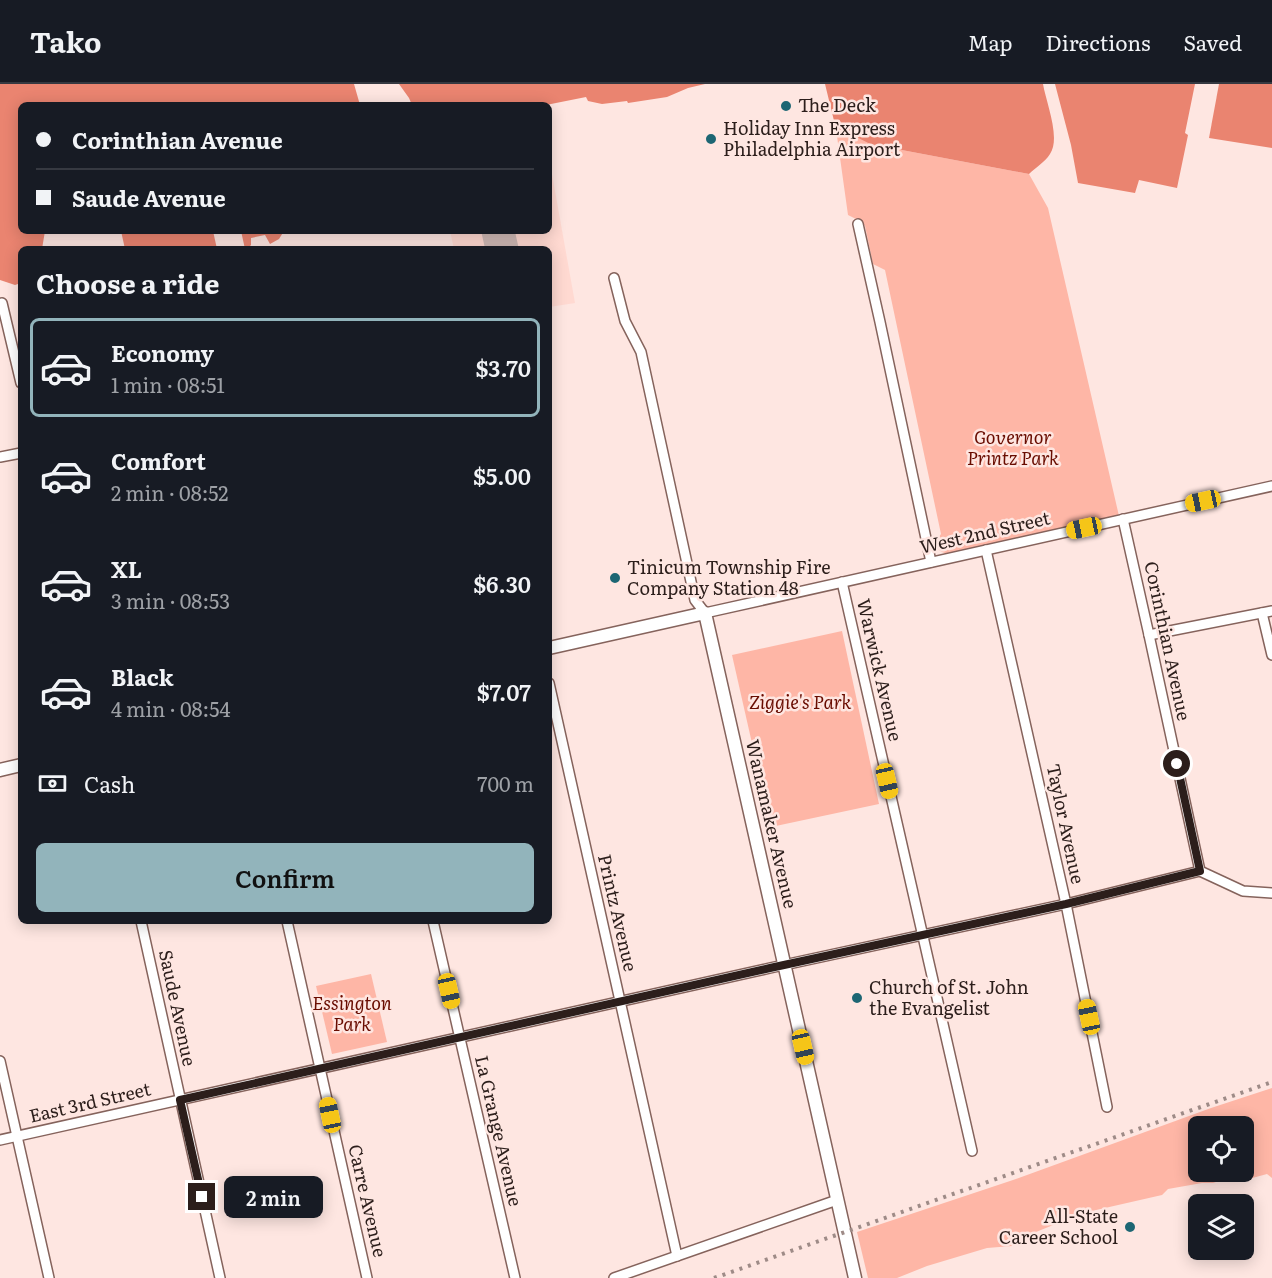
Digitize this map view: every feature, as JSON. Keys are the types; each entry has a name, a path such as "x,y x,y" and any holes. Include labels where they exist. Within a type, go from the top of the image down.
{"street":[{"path":"858,224 931,562"},
{"name":"Wanamaker Avenue","path":"614,278 625,321 641,352 695,600 705,613 855,1278"},
{"path":"2,303 18,370"},
{"path":"0,457 18,454"},
{"name":"West 2nd Street","path":"705,613 1272,486"},
{"name":"Corinthian Avenue","path":"1123,519 1200,871"},
{"name":"Taylor Avenue","path":"986,550 1066,904 1107,1107"},
{"name":"Warwick Avenue","path":"842,582 972,1150"},
{"path":"1149,635 1267,612 1272,655"},
{"path":"552,647 705,613"},
{"name":"Printz Avenue","path":"552,696 677,1256"},
{"path":"0,770 18,766"},
{"path":"1200,871 1243,891 1272,893"},
{"name":"East 3rd Street","path":"0,1140 1066,904 1200,871"},
{"name":"Saude Avenue","path":"142,924 220,1278"},
{"name":"Carre Avenue","path":"288,924 367,1278"},
{"name":"La Grange Avenue","path":"434,924 516,1278"},
{"path":"0,1061 49,1278"},
{"path":"614,1278 837,1200"}],"shaded area":[{"path":"0,84 354,84 359,102 18,102 18,234 44,234 42,246 18,246 18,284 0,280"},
{"path":"399,84 705,84 667,97 628,103 627,101 602,104 588,101 586,97 552,104 411,102"},
{"path":"825,84 1043,84 1052,120 1053,147 1048,157 1029,174 870,144 836,129"},
{"path":"1055,84 1195,84 1185,133 1188,135 1177,188 1139,180 1135,193 1078,183"},
{"path":"1219,84 1272,84 1272,148 1209,138"},
{"path":"552,174 575,303 552,307 552,246 453,246 451,234 552,234"},
{"path":"122,234 214,234 216,246 124,246"},
{"path":"242,234 282,234 279,239 270,244 265,235 251,238 251,245 244,246"}],"green space":[{"name":"Governor Printz Park","path":"836,129 870,144 1029,174 1048,208 1119,516 950,554 941,551 934,544 941,534 885,270 873,264 865,226 848,215"},
{"name":"Ziggie's Park","path":"842,631 879,804 771,827 732,655"},
{"name":"Essington Park","path":"371,974 387,1042 332,1054 316,986"},
{"path":"1272,1088 1272,1178 1267,1174 1254,1178 1254,1116 1189,1116"},
{"path":"1188,1116 1188,1182 1216,1182 1168,1189 1162,1195 1083,1213 1031,1234 1012,1246 987,1248 927,1266 897,1278 868,1278 857,1232 1013,1180"}],"taxiway":[{"path":"499,234 501,246"}],"railway":[{"path":"714,1278 1272,1082"}],"place":[{"name":"The Deck","path":"786,106"},
{"name":"Holiday Inn Express Philadelphia Airport","path":"711,139"},
{"name":"Tinicum Township Fire Company Station 48","path":"615,578"},
{"name":"Church of St. John the Evangelist","path":"857,998"},
{"name":"All-State Career School","path":"1130,1227"}],"route":[{"path":"202,1197 180,1100 1066,904 1200,871 1177,764"}]}
